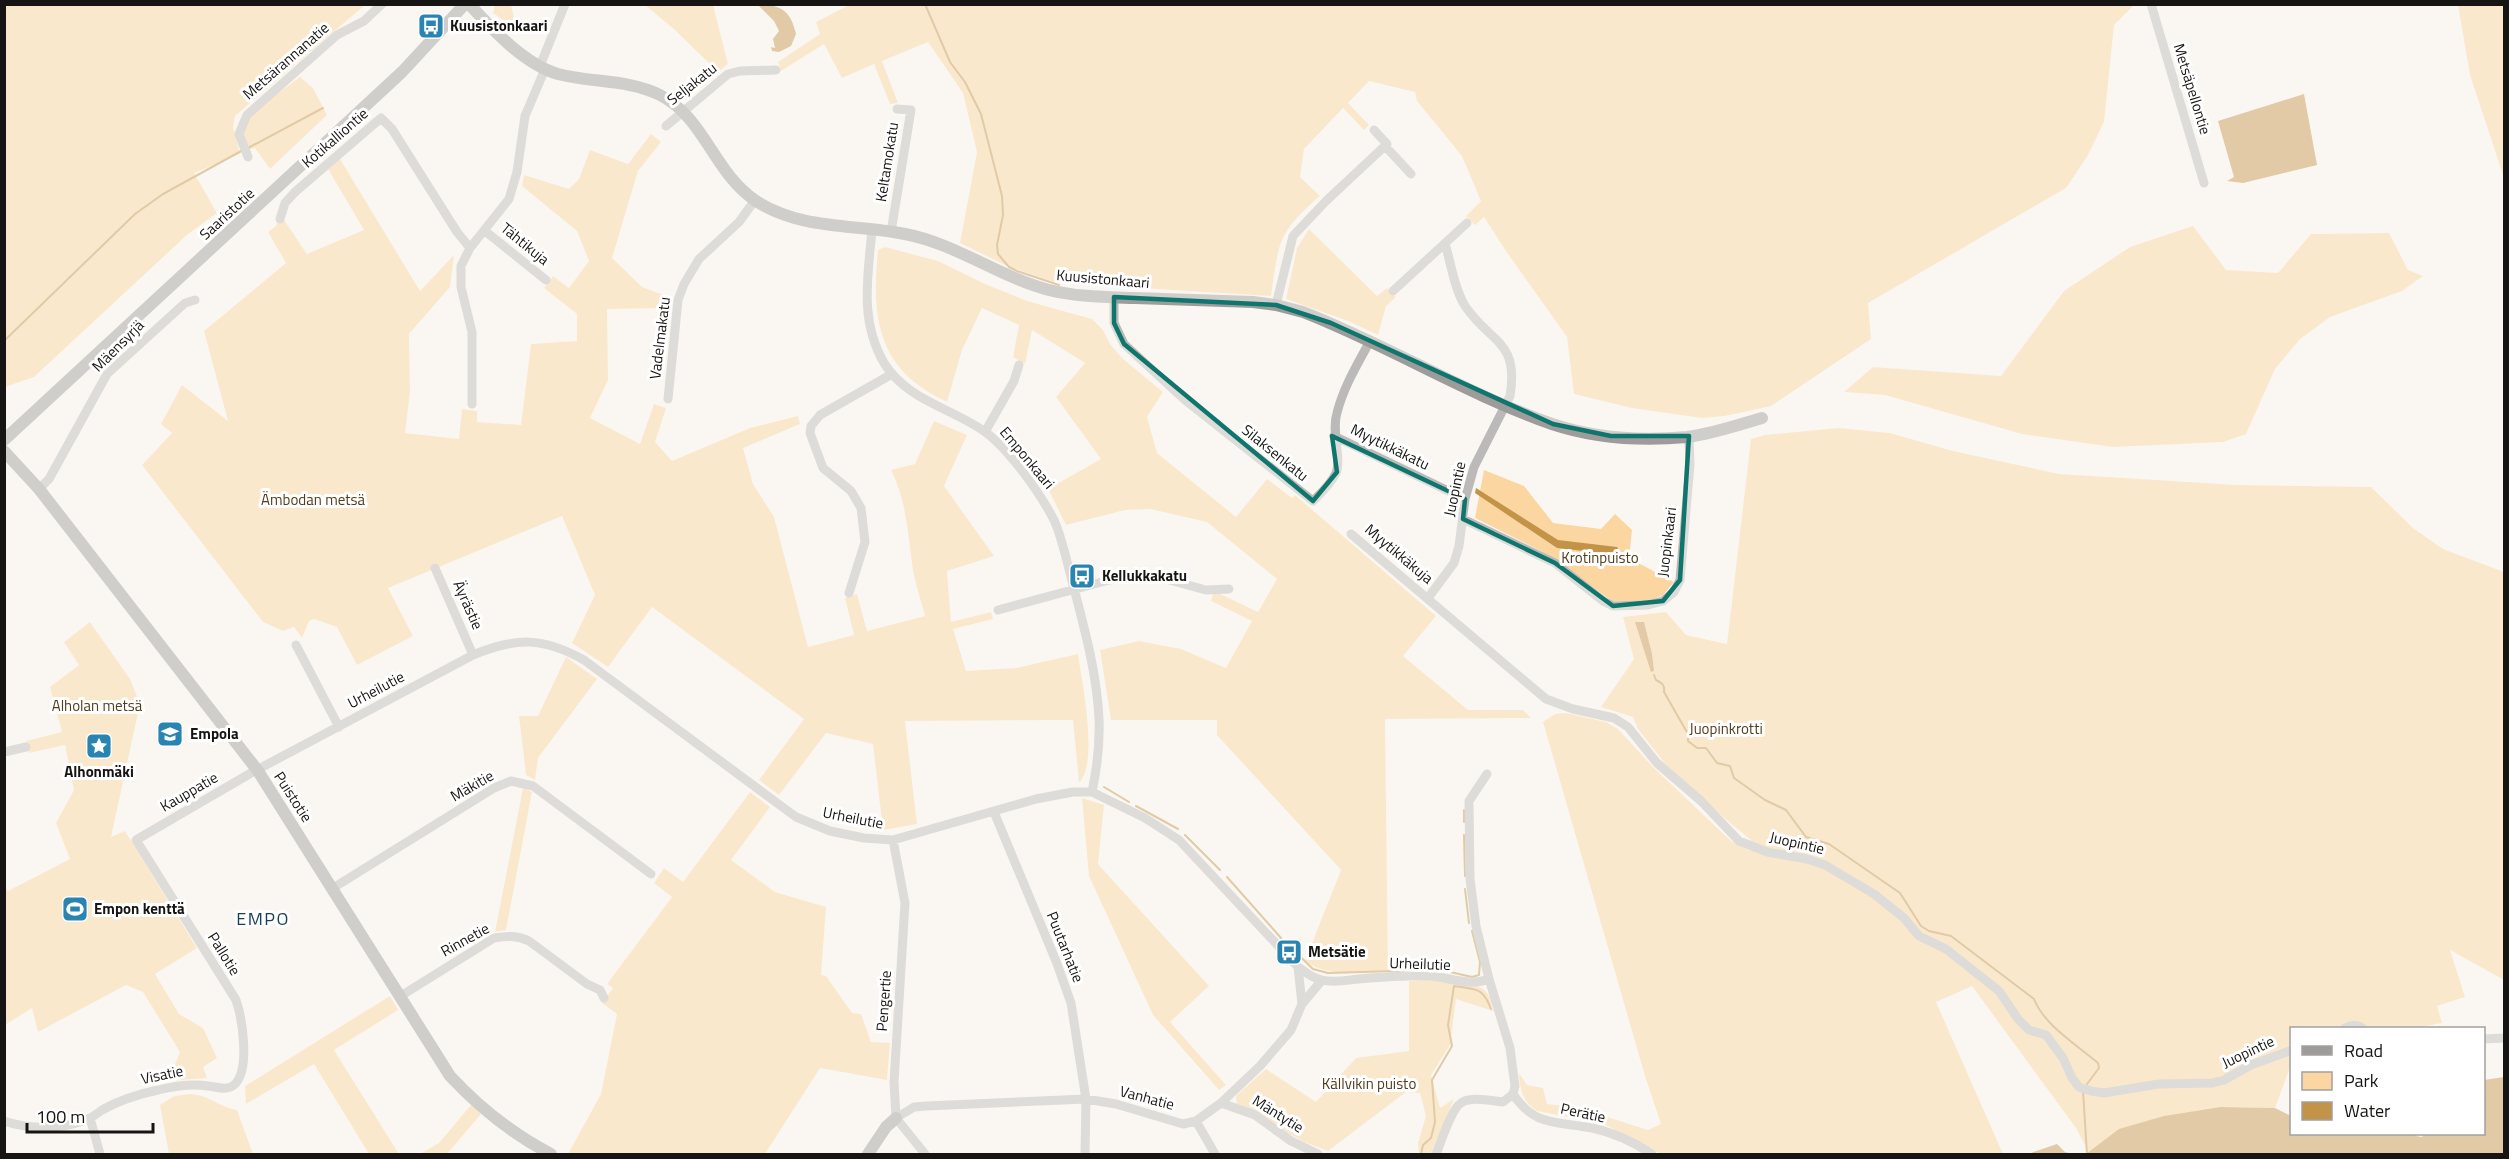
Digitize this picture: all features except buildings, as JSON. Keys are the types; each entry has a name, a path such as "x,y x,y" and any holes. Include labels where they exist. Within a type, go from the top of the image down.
{"street":[{"name":"Metsärannanatie","path":"248,158 238,134 247,115 331,40 364,21 382,4"},
{"name":"Kuusistonkaari","path":"467,4 520,52 543,68 565,75 647,89 683,110 717,161 737,184 755,200 787,217 821,224 891,232 957,249 1010,276 1050,290 1114,297 1276,304 1303,312 1370,341 1504,404 1553,424 1578,430 1638,438 1689,436 1762,418"},
{"name":"Saaristotie","path":"4,440 402,72 467,4"},
{"path":"472,404 472,332 460,276 461,266 470,248 509,199 517,172 525,116 565,4"},
{"name":"Metsäpellontie","path":"2151,4 2204,183"},
{"name":"Seljakatu","path":"666,126 728,74 740,71 776,70"},
{"name":"Keltamokatu","path":"891,232 911,110 897,110"},
{"name":"Kotikalliontie","path":"280,219 285,203 295,192 381,118 392,129 457,232 470,248"},
{"path":"1374,130 1387,144 1385,146 1411,174"},
{"path":"1276,304 1293,236 1326,201 1385,146"},
{"name":"Vadelmakatu","path":"668,399 678,300 684,284 699,259 739,222 755,200"},
{"path":"1393,291 1467,223"},
{"name":"Emponkaari","path":"872,230 866,286 867,316 877,347 892,374 929,403 985,432 1040,494 1055,523 1089,652 1100,720 1099,749 1092,792"},
{"name":"Tähtikuja","path":"484,231 546,280"},
{"name":"Juopintie","path":"1445,244 1466,306 1510,356 1512,385 1510,396 1477,457 1465,500 1454,563 1428,598 1546,699 1573,709 1614,718 1629,727 1657,763 1701,801 1739,841 1767,852 1825,864 1874,894 1904,918 1919,936 1946,950 1999,991 2029,1030 2046,1035 2063,1058 2079,1087 2104,1093 2159,1084 2212,1083 2224,1080 2251,1065 2290,1051"},
{"name":"Silaksenkatu","path":"1114,297 1114,323 1124,344 1185,400 1312,501 1324,490 1337,472 1334,423 1341,400 1370,341"},
{"name":"Mäensyrjä","path":"39,489 49,479 107,374 184,303 195,300"},
{"path":"985,432 1005,398 1019,365"},
{"path":"849,593 865,542 861,508 851,491 823,468 810,433 811,426 820,416 892,374"},
{"name":"Myytikkäkatu","path":"1334,436 1465,500"},
{"name":"Juopinkaari","path":"1463,519 1556,563 1603,601 1613,606 1648,605 1663,601 1674,592 1680,580 1690,464 1689,436"},
{"name":"Puistotie","path":"4,452 39,489 258,771 432,1050 464,1091 508,1126 552,1155"},
{"name":"Myytikkäkuja","path":"1351,534 1428,598"},
{"name":"Äyrästie","path":"435,568 473,655"},
{"path":"998,610 1109,580 1137,577 1162,578 1206,590 1228,589"},
{"name":"Urheilutie","path":"258,771 473,655 506,642 524,640 541,642 569,651 602,673 796,817 812,825 848,835 893,840 1057,794 1092,792 1145,818 1179,840 1298,967 1322,981 1408,976 1431,976 1480,983 1488,979"},
{"path":"296,645 339,727"},
{"path":"4,752 26,747"},
{"name":"Kauppatie","path":"136,840 250,773 258,771"},
{"path":"1436,1155 1455,1110 1461,1102 1471,1100 1503,1102 1514,1094 1510,1048 1488,979 1472,904 1469,801 1487,774"},
{"name":"Mäkitie","path":"333,888 494,788 511,781 524,783 544,793 651,874"},
{"name":"Puutarhatie","path":"994,812 1071,1003 1086,1099 1085,1155"},
{"name":"Pallotie","path":"136,840 236,1000 242,1016 243,1058 239,1076 235,1084 224,1089"},
{"name":"Pengertie","path":"893,840 905,903 894,1082 896,1118"},
{"name":"Rinnetie","path":"399,997 494,938 504,936 520,937 529,941 587,984 600,990 604,998"},
{"path":"1298,967 1302,1004"},
{"path":"1215,1155 1196,1121 1221,1103 1283,1042 1302,1004 1322,981"},
{"path":"2485,1039 2505,1038"},
{"name":"Visatie","path":"4,1121 48,1128 90,1119 119,1103 158,1089 196,1084 224,1089"},
{"name":"Perätie","path":"1514,1094 1523,1109 1535,1117 1606,1132 1652,1155"},
{"name":"Vanhatie","path":"896,1118 914,1107 1086,1099 1116,1104 1183,1124 1196,1121"},
{"name":"Mäntytie","path":"1221,1103 1254,1115 1291,1141 1318,1155"},
{"path":"868,1155 886,1127 896,1118 925,1155"},
{"path":"90,1119 100,1155"}],"highlighted area":[{"path":"1114,297 1276,305 1331,323 1553,424 1611,436 1689,436 1680,580 1663,601 1613,606 1555,563 1463,519 1465,499 1332,436 1337,472 1313,501 1124,344 1114,323"}],"green space":[{"path":"5,4 365,5 235,116 233,127 240,154 194,173 217,213 188,234 34,377 5,387"},
{"path":"851,4 2134,5 2114,25 2104,122 2088,155 2066,188 1868,303 1871,339 1771,406 1725,416 1702,418 1632,408 1574,394 1567,337 1484,217 1475,225 1466,216 1481,201 1462,156 1417,101 1415,92 1369,81 1348,103 1369,125 1364,130 1343,108 1304,149 1300,177 1320,196 1295,220 1282,240 1271,296 1057,283 1007,266 960,243 977,152 963,93 928,42 882,61 898,103 890,104 874,64 842,78 824,44 781,71 778,62 820,34 816,22"},
{"path":"495,5 511,5 516,25 521,32 493,13"},
{"path":"645,5 713,5 728,64 718,72 675,30"},
{"path":"2458,5 2504,5 2504,178 2470,75"},
{"path":"300,77 313,88 327,115 270,169 255,148 248,150 244,136 245,127 261,107"},
{"name":"Ämbodan metsä","path":"651,134 661,142 638,171 612,258 642,287 672,298 669,308 607,309 608,380 590,418 640,444 654,404 666,408 655,442 672,461 750,428 798,416 800,424 743,448 753,484 774,517 808,647 854,635 845,598 857,594 867,631 925,616 913,571 904,507 891,470 915,464 934,421 967,435 944,486 994,556 947,571 951,622 991,612 993,619 953,629 966,671 1016,668 1078,654 1089,741 1085,773 1079,783 1073,720 905,721 917,824 883,830 873,744 826,733 779,795 759,780 804,719 652,607 608,667 572,643 595,595 562,516 388,588 413,636 357,665 337,627 314,619 309,621 302,638 294,627 283,631 263,622 142,465 172,433 161,424 182,385 228,421 204,331 286,263 268,232 276,226 280,214 307,254 364,230 328,169 340,159 420,291 454,255 450,287 409,334 410,392 405,433 459,439 462,409 477,411 477,422 521,425 531,344 577,341 577,314 544,288 553,276 569,288 589,261 577,231 522,186 524,175 569,189 579,179 590,150 628,164"},
{"path":"2193,226 2226,270 2278,273 2311,234 2389,233 2408,270 2423,276 2402,291 2330,317 2300,339 2275,369 2246,434 2223,442 2113,447 2022,434 1885,395 1844,392 1873,367 2001,376 2064,291 2130,247"},
{"path":"1309,229 1377,296 1387,288 1396,297 1386,306 1378,335 1348,321 1286,299 1297,248"},
{"path":"885,247 938,261 1027,301 1092,319 1103,330 1110,344 1122,358 1163,392 1147,417 1157,453 1236,517 1267,479 1292,498 1295,495 1436,616 1403,656 1468,710 1523,710 1531,718 1385,719 1388,970 1356,973 1334,972 1305,961 1341,870 1217,735 1217,720 1111,720 1100,650 1139,641 1181,649 1226,668 1252,621 1211,601 1214,591 1258,612 1277,579 1207,522 1150,509 1125,510 1066,525 1048,489 1101,459 1056,397 1085,363 1032,330 1025,364 1013,357 1019,325 982,308 962,350 947,402 924,389 906,375 893,358 884,340 876,299 876,275 878,250"},
{"name":"Juopinkrotti","path":"1838,428 1890,433 1953,451 2059,474 2237,485 2371,487 2413,528 2443,549 2504,572 2504,980 2450,950 2465,997 2437,1006 2442,1023 2421,1027 2290,1027 2290,1068 2275,1108 2221,1107 2089,1153 2076,1128 1972,986 1936,1002 2003,1154 1661,1154 1604,1124 1537,1111 1523,1095 1519,1073 1527,1085 1543,1088 1547,1104 1576,1107 1648,1130 1661,1124 1645,1076 1543,722 1555,714 1566,713 1606,722 1618,729 1654,768 1731,841 1750,851 1751,840 1677,779 1638,729 1633,717 1601,707 1634,659 1623,617 1666,612 1686,635 1727,644 1751,439 1764,435"},
{"name":"Krotinpuisto","path":"1484,470 1524,486 1553,523 1601,529 1615,514 1632,530 1629,558 1674,582 1663,595 1648,602 1612,601 1541,551 1475,518"},
{"name":"Alholan metsä","path":"90,622 130,679 140,704 111,837 125,831 197,948 155,974 179,1014 203,1028 217,1058 203,1067 207,1078 168,1081 180,1052 143,992 126,985 38,1032 32,1008 5,1025 4,885 8,891 70,859 56,823 74,790 65,745 29,753 26,741 62,732 50,687 79,665 64,642"},
{"path":"566,657 597,679 538,758 535,780 526,775 519,716 538,716"},
{"path":"523,788 532,792 506,930 495,932"},
{"path":"750,792 770,807 731,860 775,892 826,907 821,975 826,976 852,1013 861,1014 871,1042 890,1043 887,1080 820,1068 765,1154 568,1154 601,1094 617,1014 602,1003 613,988 607,984 672,897 654,883 664,868 683,882"},
{"path":"1082,798 1104,805 1098,864 1209,986 1170,1022 1226,1085 1219,1090 1153,1015 1089,876"},
{"name":"Källvikin puisto","path":"1424,980 1478,986 1487,993 1493,1011 1456,999 1450,1045 1431,1075 1440,1108 1454,1099 1431,1154 1419,1154 1418,1143 1426,1116 1420,1093 1406,1092 1328,1151 1304,1142 1237,1105 1236,1096 1266,1069 1316,1102 1356,1058 1409,1051 1409,981"},
{"path":"390,996 398,1010 334,1050 399,1154 369,1154 314,1064 246,1104 245,1086"},
{"path":"190,1094 203,1096 237,1110 253,1154 169,1154 160,1105 174,1096"},
{"path":"471,1105 481,1114 447,1154 420,1154 439,1143"}],"water":[{"path":"758,5 773,6 788,14 796,34 791,46 779,52 772,51 771,47 775,48 773,39 779,31 774,21"},
{"path":"2304,94 2317,165 2243,183 2227,181 2234,177 2218,121"},
{"path":"1476,488 1558,540 1617,547 1623,560 1616,562 1612,557 1601,553 1557,548 1475,493"},
{"path":"1635,622 1644,622 1654,671 1651,672"},
{"path":"2504,1077 2504,1154 2086,1154 2119,1129 2164,1116 2221,1107 2275,1108 2290,1116 2290,1135 2416,1135 2422,1137 2423,1135 2485,1135 2485,1080"},
{"path":"2057,1144 2065,1152 2072,1154 2028,1154"}],"waterway":[{"path":"925,4 950,62 965,82 981,114 1002,196 1003,215 997,245 998,254 1009,267 1059,285"},
{"path":"248,148 323,108"},
{"path":"4,341 135,214 163,194 243,150"},
{"path":"1654,675 1663,686 1664,692 1688,734 1688,741 1697,748 1706,748 1717,763 1730,766 1734,778 1765,800 1786,810 1806,837 1829,844 1900,893 1921,926 1929,931 1951,936 2034,999 2053,1026 2098,1063 2099,1068 2087,1084"},
{"path":"1104,787 1129,802"},
{"path":"1136,806 1178,829"},
{"path":"1464,810 1464,822"},
{"path":"1185,835 1220,870"},
{"path":"1464,835 1465,876"},
{"path":"1227,877 1281,938"},
{"path":"1465,889 1469,923"},
{"path":"1437,969 1472,977 1479,975 1480,962 1472,931"},
{"path":"1287,944 1313,969 1328,973 1427,970"},
{"path":"1421,1154 1423,1145 1431,1138 1435,1122 1432,1080 1452,1046 1448,1025 1454,986 1477,990 1485,997 1491,1009"},
{"path":"2083,1091 2087,1154"}],"place":[{"name":"Kuusistonkaari","path":"431,26"},
{"name":"Kellukkakatu","path":"1082,576"},
{"name":"Empola","path":"170,734"},
{"name":"Alhonmäki","path":"99,746"},
{"name":"Empon kenttä","path":"75,909"},
{"name":"Metsätie","path":"1289,952"}],"district":[{"name":"EMPO","path":"263,919"}]}
